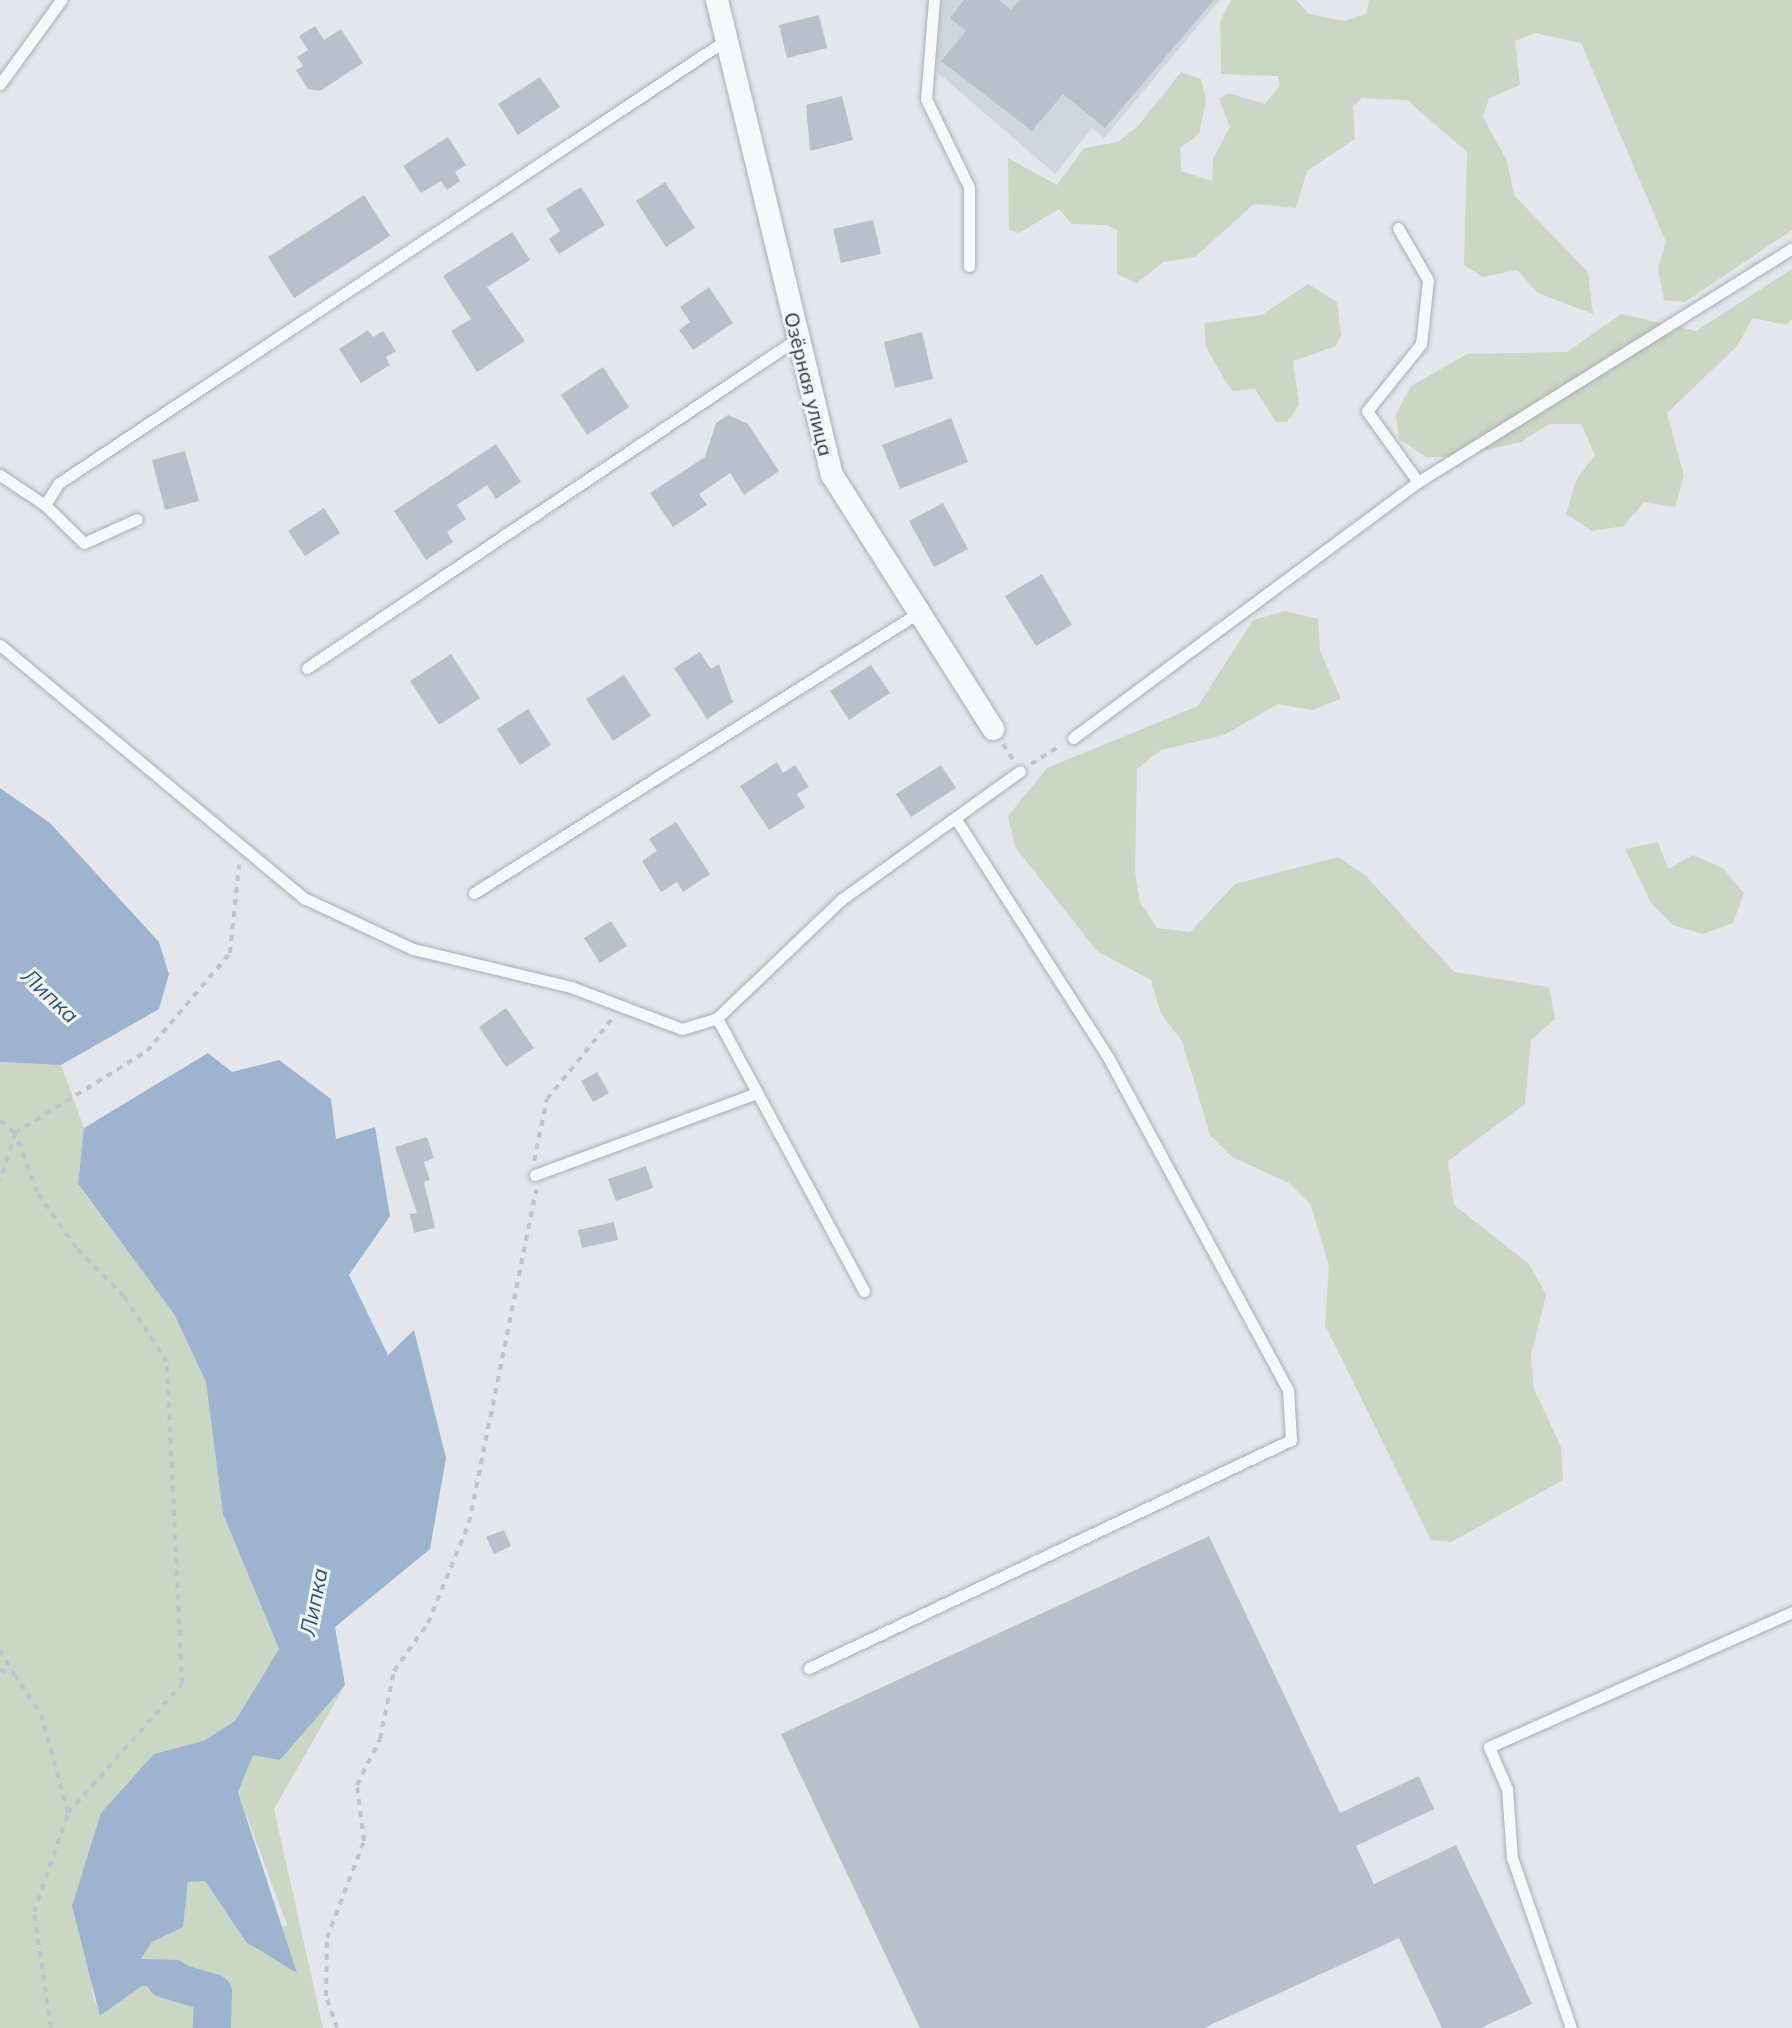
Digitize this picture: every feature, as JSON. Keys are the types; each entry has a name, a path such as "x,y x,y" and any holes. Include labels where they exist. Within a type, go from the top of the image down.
{"street":[{"name":"Озёрная улица","path":"717,0 832,475 915,615 993,729"}],"lane":[{"path":"0,84 61,0"},
{"path":"934,0 926,99 969,187 969,266"},
{"path":"45,505 59,483 726,40"},
{"path":"1398,228 1428,280 1421,344 1367,411 1418,482"},
{"path":"1073,738 1418,482 1792,248"},
{"path":"307,668 798,338"},
{"path":"0,475 45,505 84,543 137,519"},
{"path":"474,893 915,615"},
{"path":"0,645 244,855 304,898 413,949 623,1004 682,1029 717,1018 842,899 1020,771"},
{"path":"809,1668 1291,1440 1281,1376 1108,1057 956,819"},
{"path":"717,1018 864,1291"},
{"path":"535,1175 757,1093"},
{"path":"1571,2028 1512,1858 1507,1789 1489,1747 1792,1612"}],"path":[{"path":"993,729 1020,771 1073,738"},
{"path":"0,1181 15,1133 147,1051 230,953 238,915 233,875 244,855"},
{"path":"337,2028 326,1996 327,1938 364,1841 357,1785 380,1739 394,1671 428,1623 469,1523 537,1207 533,1141 547,1099 623,1004"},
{"path":"0,1121 15,1133 37,1192 76,1248 124,1296 167,1362 182,1684 68,1813 34,1912 51,2028"},
{"path":"0,1650 41,1714 68,1813"},
{"path":"0,1670 14,1674"}],"shaded area":[{"path":"941,0 1220,0 1104,138 1092,128 1055,174 937,72"}],"green space":[{"path":"1231,0 1296,0 1309,14 1344,21 1366,14 1369,0 1792,0 1792,230 1685,302 1664,300 1658,268 1666,242 1581,43 1535,33 1515,41 1520,85 1489,98 1483,117 1507,161 1514,195 1588,272 1593,314 1538,293 1517,270 1483,277 1464,265 1467,152 1407,100 1362,98 1353,106 1355,139 1307,171 1296,208 1254,204 1195,257 1163,262 1137,283 1117,274 1117,230 1107,225 1072,224 1059,209 1019,233 1009,230 1008,158 1057,185 1084,148 1118,142 1138,126 1181,72 1201,79 1206,100 1199,134 1180,148 1181,171 1212,181 1213,158 1230,127 1219,99 1228,93 1265,104 1280,86 1278,76 1221,74 1220,21"},
{"path":"1792,269 1792,319 1786,325 1753,318 1737,346 1667,413 1684,476 1675,507 1644,502 1624,526 1592,531 1566,514 1576,480 1595,455 1581,424 1549,424 1521,442 1458,457 1426,457 1399,439 1396,414 1411,386 1467,354 1567,352 1621,314 1696,331"},
{"path":"1308,284 1337,302 1341,336 1336,346 1293,361 1299,405 1287,422 1276,422 1255,389 1233,391 1226,382 1206,347 1204,323 1262,315"},
{"path":"1285,611 1318,619 1320,651 1341,699 1312,710 1278,704 1224,735 1161,750 1137,769 1135,871 1140,902 1157,928 1190,932 1235,884 1338,857 1365,875 1454,972 1549,987 1555,1019 1531,1040 1525,1104 1448,1161 1454,1205 1529,1264 1546,1294 1531,1356 1534,1389 1561,1447 1563,1480 1451,1542 1431,1540 1325,1325 1329,1267 1311,1205 1289,1183 1232,1157 1210,1135 1182,1041 1161,1014 1151,980 1097,951 1015,847 1008,816 1047,768 1198,706 1253,620"},
{"path":"1658,842 1668,869 1693,855 1723,868 1744,893 1733,923 1703,934 1673,925 1651,903 1625,849"},
{"path":"0,1062 61,1065 84,1128 78,1185 174,1314 206,1382 223,1514 279,1649 235,1721 203,1741 154,1754 91,1966 93,1996 101,2016 142,1986 213,1993 221,1987 179,1960 141,1960 152,1942 183,1927 188,1882 205,1881 246,1942 287,1925 238,1792 253,1754 280,1760 345,1685 274,1809 323,2028 0,2028"}],"water":[{"path":"0,788 50,823 159,942 169,974 159,1009 61,1065 0,1062"},
{"path":"208,1053 232,1072 279,1060 331,1099 336,1139 375,1127 390,1216 349,1275 388,1355 414,1330 446,1458 430,1549 335,1627 345,1685 280,1760 253,1755 238,1792 297,1973 246,1942 205,1881 188,1882 183,1927 152,1942 141,1959 179,1960 222,1987 213,1993 142,1986 100,2016 72,1906 101,1813 154,1754 203,1741 235,1721 279,1649 223,1514 206,1382 174,1314 78,1184 84,1128"}],"building":[{"path":"964,0 999,0 1011,10 1019,0 1214,0 1105,128 1063,94 1032,131 941,61 966,31 950,18"},
{"path":"819,15 827,48 787,58 779,25"},
{"path":"315,26 324,40 341,29 363,63 320,91 308,89 296,70 303,66 297,57 308,50 299,36"},
{"path":"540,77 560,107 518,135 498,104"},
{"path":"842,96 853,140 810,151 806,105"},
{"path":"448,137 466,165 455,172 460,181 447,190 441,181 421,193 403,166"},
{"path":"665,182 695,228 666,247 636,201"},
{"path":"581,187 605,225 559,254 549,239 560,231 546,209"},
{"path":"364,195 390,236 294,298 268,257"},
{"path":"873,220 881,254 841,263 833,229"},
{"path":"512,232 530,260 487,287 525,341 477,372 451,331 471,319 443,276"},
{"path":"709,287 733,323 693,350 679,330 690,322 680,307"},
{"path":"368,330 373,337 383,331 396,351 386,357 390,365 361,383 339,349"},
{"path":"922,332 933,379 895,388 884,342"},
{"path":"603,367 629,407 587,435 561,395"},
{"path":"728,415 748,424 779,471 744,495 730,473 699,494 707,505 673,527 650,493 705,457 716,423"},
{"path":"951,418 968,462 900,489 882,445"},
{"path":"496,444 521,482 496,499 487,485 457,505 466,519 447,532 453,542 426,560 394,511"},
{"path":"185,451 199,501 165,510 152,460"},
{"path":"943,503 968,549 934,567 909,521"},
{"path":"324,508 340,533 305,556 288,531"},
{"path":"1042,574 1072,625 1036,646 1005,596"},
{"path":"700,652 711,669 719,664 733,702 707,719 674,668"},
{"path":"451,654 480,698 439,725 410,681"},
{"path":"871,665 890,693 849,720 830,691"},
{"path":"624,675 651,716 613,741 586,699"},
{"path":"528,709 551,745 520,765 497,729"},
{"path":"777,762 783,773 795,765 809,787 797,794 805,807 769,830 740,786"},
{"path":"941,765 956,788 911,817 896,794"},
{"path":"676,822 710,874 683,892 677,882 661,892 642,861 657,851 649,839"},
{"path":"611,921 627,946 600,963 584,938"},
{"path":"506,1008 534,1048 506,1067 479,1027"},
{"path":"597,1072 609,1093 593,1102 581,1081"},
{"path":"427,1137 434,1158 424,1162 430,1180 424,1182 435,1228 414,1233 410,1214 417,1213 395,1147"},
{"path":"646,1166 653,1188 616,1201 608,1179"},
{"path":"614,1222 618,1240 582,1248 578,1230"},
{"path":"504,1530 511,1546 494,1554 486,1537"},
{"path":"1209,1536 1340,1813 1419,1776 1434,1809 1356,1846 1374,1884 1456,1845 1532,2004 1481,2028 1442,2028 1399,1938 1204,2028 920,2028 781,1734"}],"waterway":[{"name":"Липка","path":"165,1979 213,1993 212,2028"}]}
